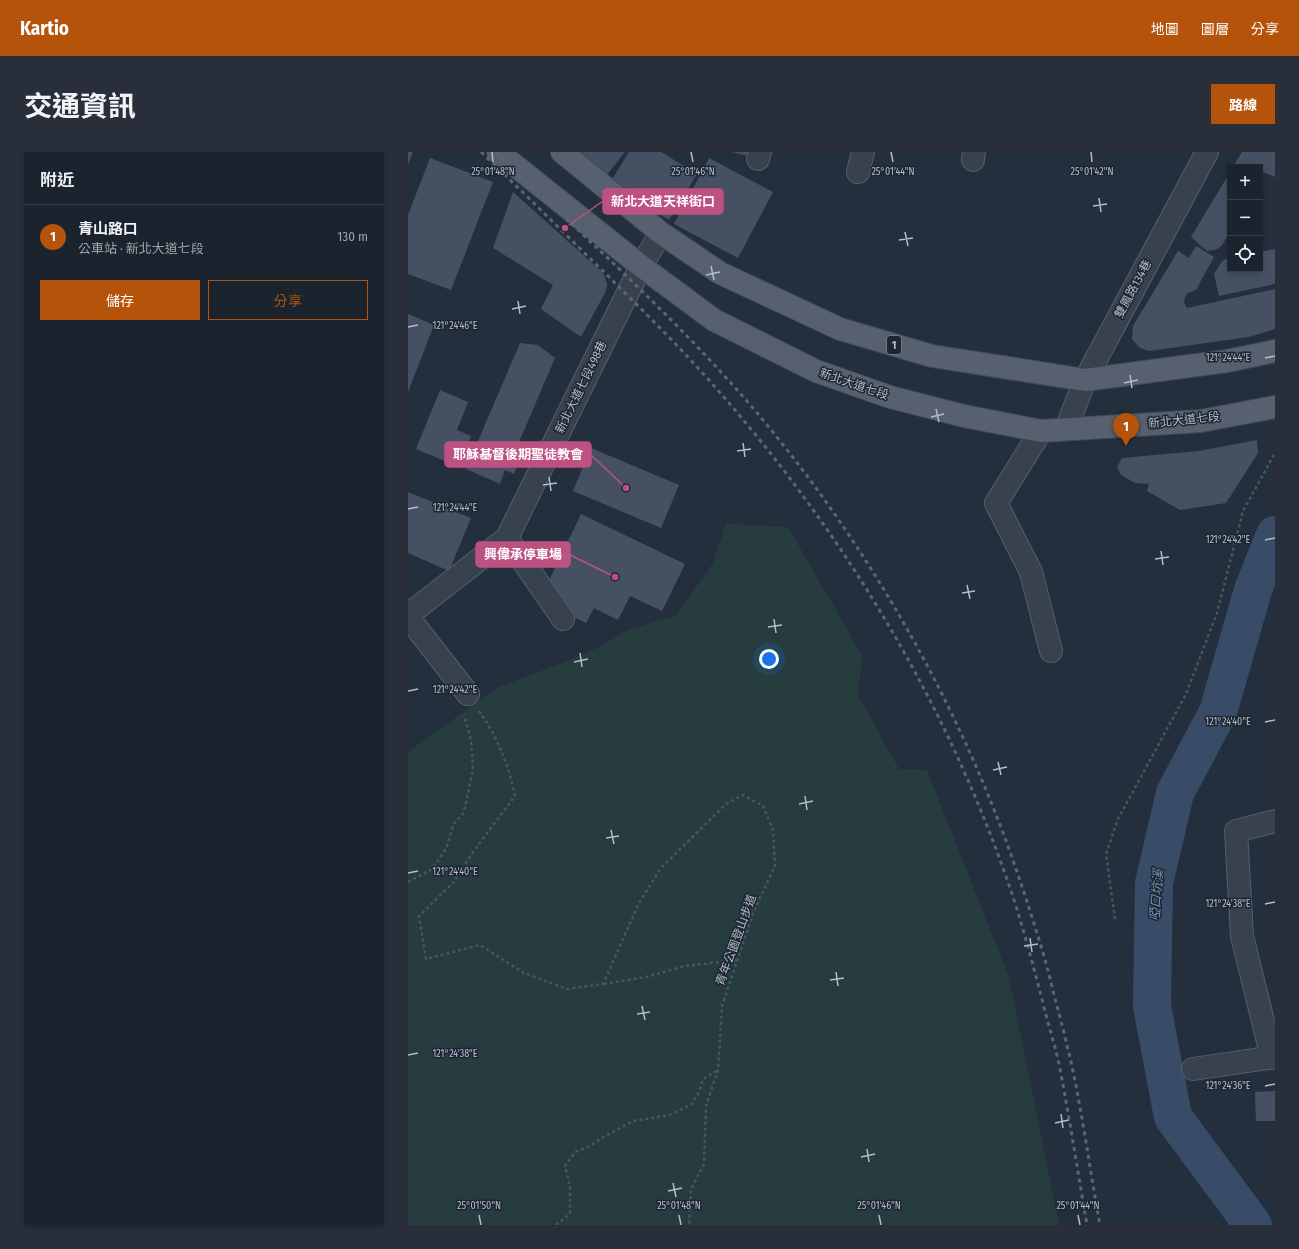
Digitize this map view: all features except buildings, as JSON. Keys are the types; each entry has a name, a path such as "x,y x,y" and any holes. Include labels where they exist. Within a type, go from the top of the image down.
{"main road":[{"name":"新北大道七段","path":"498,152 641,266 714,320 816,371 890,397 964,416 1041,430 1201,421 1275,407"},
{"name":"1","path":"562,152 661,233 720,273 840,329 932,356 1085,380 1227,361 1275,351"}],"street":[{"name":"雙鳳路134巷","path":"1066,429 1085,380 1207,152"},
{"name":"新北大道七段498巷","path":"468,694 408,616 506,538 641,266 661,233"},
{"path":"1041,430 996,503 1031,572 1051,651"},
{"path":"506,538 562,619"},
{"path":"1193,1069 1274,1058 1242,936 1236,831 1275,821"}],"path":[{"path":"1115,919 1106,854 1118,819 1186,694 1217,613 1243,510 1275,453"},
{"path":"408,882 432,869 446,849 454,822 463,814 472,769 473,753 463,712 458,701 468,694 483,716 508,766 515,796 473,852 453,883 419,916 426,959 480,945 524,973 567,989 646,977 685,966 738,960"},
{"name":"青年公園登山步道","path":"603,984 639,903 661,868 726,804 743,795 763,806 773,830 775,866 753,913 722,1006 718,1070 706,1106 704,1164 691,1189 689,1225"},
{"path":"556,1225 570,1214 570,1186 565,1166 575,1152 590,1146 633,1121 670,1115 692,1104 700,1092 703,1080 718,1070"}],"green space":[{"path":"726,524 788,527 862,655 858,695 899,769 927,770 1009,977 1059,1225 408,1225 408,752 497,688 587,653 630,629 676,616 713,563"}],"waterway":[{"name":"啞口坑溪","path":"1253,1225 1173,1117 1152,1006 1154,883 1175,793 1218,712 1253,590 1275,535"}],"railway":[{"path":"481,152 664,332 697,367 748,426 797,488 842,552 884,618 923,687 958,757 988,829 1015,903 1058,1061 1087,1225"},
{"path":"496,152 659,308 691,340 752,407 788,451 856,546 887,595 916,646 944,697 968,749 991,802 1024,891 1048,970 1071,1062 1100,1225"}],"place":[{"name":"新北大道天祥街口","path":"565,228"},
{"name":"青山路口","path":"1126,446"},
{"name":"耶穌基督後期聖徒教會","path":"626,488"},
{"name":"興偉承停車場","path":"615,577"}]}
